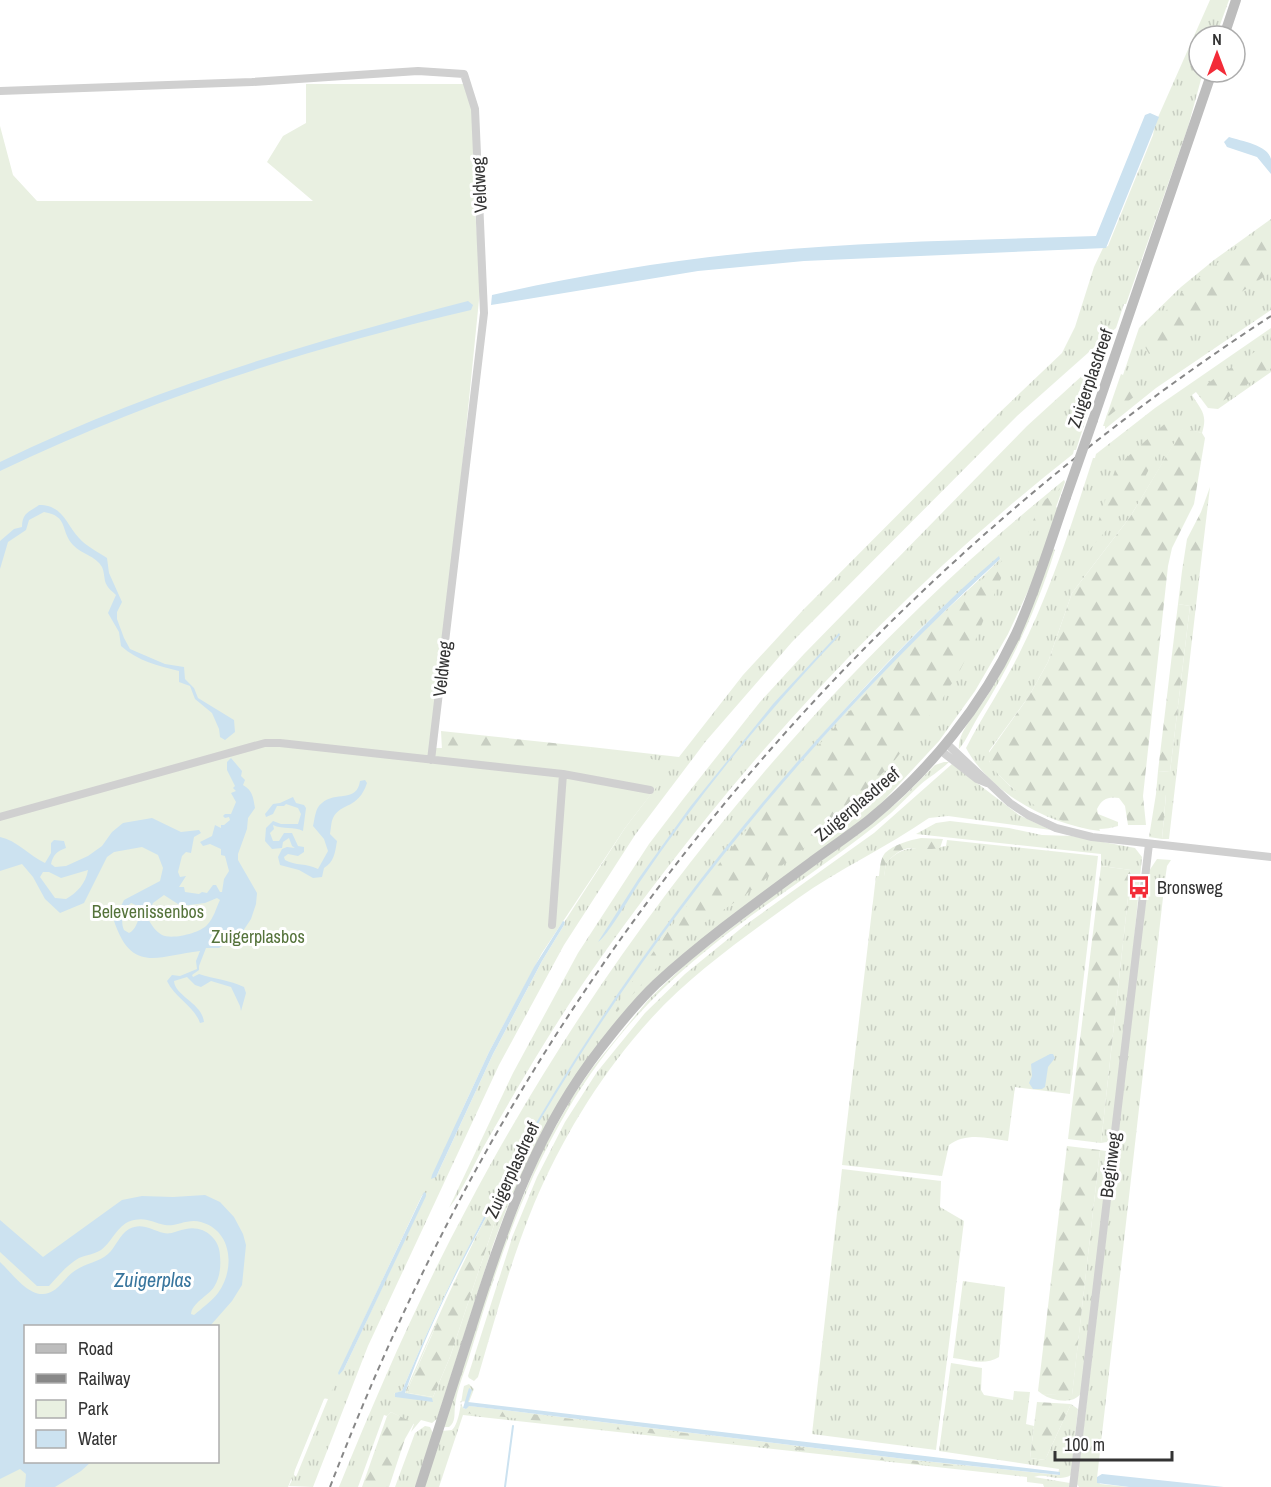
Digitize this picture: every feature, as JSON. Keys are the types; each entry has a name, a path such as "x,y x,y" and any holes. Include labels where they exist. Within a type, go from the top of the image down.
{"main road":[{"path":"1228,24 1236,0"},
{"name":"Zuigerplasdreef","path":"420,1487 502,1233 516,1197 542,1141 571,1090 599,1050 654,986 730,923 868,820 910,782 943,746 987,687 1015,636 1030,601 1208,84"}],"street":[{"name":"Veldweg","path":"0,91 252,82 418,71 464,74 475,109 484,313 431,760"},
{"path":"0,817 265,743 563,774 650,790"},
{"path":"943,746 977,779 988,784 1028,815 1056,828 1092,837 1271,858"},
{"path":"552,925 563,774"},
{"name":"Beginweg","path":"1073,1487 1149,844"}],"green space":[{"path":"1210,0 1229,0 1220,24 1199,24"},
{"path":"1187,52 1187,84 1200,84 1188,127 1116,328 1017,416 792,642 706,741 635,835 564,945 499,1065 368,1346 313,1487 289,1486 292,1480 219,1325 0,1169 430,1167 489,1052 464,1104 436,1177 493,1054 542,961 625,828 657,786 589,769 591,747 679,757 743,675 803,610 1062,353 1075,327 1094,267 1103,248 1108,246 1153,135 1155,124","holes":["426,1194 344,1369 341,1368 422,1195","303,1394 328,1399 296,1477 294,1475"]},
{"name":"Zuigerplasbos","path":"306,84 465,84 473,97 473,188 481,280 434,748 584,748 675,763 625,828 542,953 489,1052 333,1388 324,1399 288,1487 0,1487 0,126 13,175 37,201 313,201 267,162 283,136 306,123"},
{"path":"1271,219 1271,310 1156,388 1105,429 1103,426 1139,328 1181,287"},
{"path":"1271,224 1271,272 1149,354 1140,338 1192,283"},
{"path":"1271,328 1271,372 1218,409 1208,408 1196,392 1192,395 1204,417 1202,433 1183,429 1130,517 1072,593 1048,662 1029,696 989,751 989,761 1011,787 1067,822 1099,828 1100,831 1081,828 1042,814 1006,793 990,780 966,748 1014,664 1042,605 1093,458 1155,408"},
{"path":"1271,341 1271,368 1223,401 1215,403 1208,401 1196,391"},
{"path":"1107,353 1073,454 1003,511 872,633 750,765 693,834 560,1018 449,1208 513,1073 578,953 649,844 684,798 760,702 804,654 1027,426"},
{"path":"1123,381 1141,387 1143,390 1106,418 1114,400"},
{"path":"1169,420 1171,427 1133,500 1089,550 1116,467"},
{"path":"1183,428 1202,433 1205,438 1194,504 1172,548 1168,566 1143,796 1146,825 1128,825 1125,806 1119,798 1115,797 1106,799 1097,809 1098,814 1118,822 1118,826 1103,829 1087,828 1057,818 1028,801 994,769 988,754 1029,696 1048,662 1072,593 1130,517"},
{"path":"1064,480 1056,507 1058,508 1035,576 1008,634 975,691 939,741 876,809 663,973 541,1133 508,1205 493,1245 437,1419 432,1423 421,1420 411,1432 414,1424 391,1412 387,1416 384,1415 358,1487 339,1487 400,1345 468,1206 514,1123 563,1043 616,964 729,813 791,741 922,605 1009,526","holes":["1001,558 938,617 864,692 801,761 714,864 813,745 879,671 951,599","714,864 632,975 557,1090 491,1207 406,1390 405,1394 408,1395 394,1394 402,1391 441,1303 484,1217 531,1133 580,1051 634,972 690,894","507,1186 450,1357 433,1397 408,1393 430,1338"]},
{"path":"1210,487 1200,571 1182,571 1187,539 1201,512"},
{"path":"1060,488 1045,522 1029,535 1028,532 1041,503"},
{"path":"1053,549 1055,550 1048,572 1022,636 959,749 959,742 965,728 989,693 1008,659"},
{"path":"1003,560 1007,564 974,643 960,670 941,701 891,765 809,844 744,896 692,931 617,1012 614,1009 671,927 763,809 863,697 949,610"},
{"path":"1182,571 1200,571 1169,839 1162,839 1166,795 1156,794 1158,771 1170,772 1190,606 1178,604"},
{"path":"1178,604 1190,606 1170,772 1158,771"},
{"path":"441,731 591,747 589,769 442,750"},
{"path":"949,762 869,831 735,928 692,963 651,1001 614,1042 567,1111 523,1199 500,1260 459,1387 454,1420 449,1427 443,1427 502,1247 542,1151 573,1096 593,1067 649,999 689,961 780,890 864,830 900,800 935,765"},
{"path":"952,764 1019,815 1051,830 948,816 929,818 797,899 715,960 676,993 641,1030 609,1070 568,1135 534,1204 518,1246 478,1377 474,1381 469,1378 513,1235 537,1177 565,1122 597,1072 645,1013 685,974 744,926 874,833"},
{"path":"1156,794 1166,794 1162,839 1149,837"},
{"path":"950,821 1009,828 1042,835 1072,836 1135,848 1142,857 1130,983 1111,1138 1107,1142 1101,1143 1131,870 1101,866 1101,854 916,834 936,823"},
{"path":"921,838 943,839 940,848 913,848 894,855 886,863 884,877 879,876 883,855 888,850"},
{"path":"947,840 1098,856 1070,1094 1015,1087 1008,1141 970,1137 956,1141 949,1145 942,1176 842,1165 876,876 884,876 886,863 901,851 946,846"},
{"path":"1157,859 1171,860 1167,866 1165,880 1097,1478 1100,1484 1129,1487 1079,1487 1077,1484 1149,871"},
{"path":"1101,866 1131,870 1101,1143 1068,1139"},
{"path":"1067,1146 1100,1150 1072,1396 1042,1394 1038,1391"},
{"path":"1100,1150 1106,1151 1109,1157 1081,1393 1073,1399 1057,1400 1042,1394 1072,1395"},
{"path":"842,1169 941,1181 940,1207 964,1221 936,1450 812,1434"},
{"path":"505,1185 507,1186 450,1357 433,1397 408,1393 450,1294"},
{"path":"963,1281 1005,1287 999,1357 994,1360 976,1362 953,1358"},
{"path":"951,1363 982,1368 981,1390 984,1395 1013,1400 1014,1391 1030,1392 1026,1424 1034,1426 1030,1458 1045,1460 1071,1404 1078,1409 1071,1475 1061,1478 1034,1477 1070,1483 1069,1487 1044,1487 1043,1484 1027,1482 1027,1477 463,1415 439,1487 424,1487 442,1431 452,1430 455,1427 461,1403 466,1409 468,1406 495,1409 905,1459 1058,1475 1059,1469 939,1451"},
{"path":"469,1384 474,1389 469,1402 461,1401 464,1386"},
{"path":"1037,1402 1071,1404 1045,1460 1030,1458"},
{"path":"468,1406 1016,1472 1018,1475 464,1413"},
{"path":"391,1412 414,1423 405,1439 389,1487 362,1487 387,1416"},
{"path":"425,1426 430,1427 433,1433 415,1487 395,1487 415,1433"}],"water":[{"path":"1150,113 1159,117 1106,248 804,261 698,271 491,305 492,295 524,288 623,269 723,255 883,243 1096,236 1145,115"},
{"path":"1229,137 1265,150 1271,159 1271,174 1257,157 1227,147 1224,142"},
{"path":"468,301 473,305 471,310 350,341 172,398 56,445 0,471 0,462 113,412 171,390 289,351"},
{"path":"39,505 54,508 82,541 107,558 109,573 122,602 117,612 117,619 130,649 165,664 184,667 185,679 194,688 198,698 234,720 235,732 225,740 220,737 212,713 195,699 190,686 179,682 179,671 141,659 121,646 119,632 108,613 116,595 107,586 103,569 99,563 73,545 57,517 44,512 29,520 26,530 8,542 0,569 0,541 14,529 22,527 25,516"},
{"path":"999,556 1000,559 858,699 791,774 727,850 666,930 609,1011 555,1095 477,1233 426,1339 405,1393 432,1398 433,1402 395,1397 395,1393 402,1391 444,1298 489,1206 539,1118 593,1031 651,947 712,865 776,786 900,650"},
{"path":"839,633 840,635 760,724 685,818 613,924 598,942 639,878 690,807 773,704"},
{"path":"231,758 242,771 241,776 245,780 243,785 251,792 254,801 255,808 248,818 238,860 257,893 256,904 251,919 241,934 219,948 206,948 199,970 192,975 193,977 199,974 244,987 246,993 241,1011 231,987 211,981 201,987 195,985 187,977 174,981 179,991 199,1010 204,1022 200,1023 167,981 172,975 180,976 197,969 196,961 200,951 159,958 138,955 129,949 121,938 114,921 124,900 160,881 163,868 158,855 142,847 114,852 107,857 84,903 60,913 45,899 33,877 22,864 0,871 0,837 12,841 45,863 51,853 51,843 54,840 64,841 66,848 56,854 51,864 55,867 66,866 88,856 102,846 112,832 123,823 152,818 181,832 199,830 201,833 194,837 191,853 186,852 182,856 178,872 180,877 186,876 179,887 184,887 185,892 199,894 207,893 213,885 216,885 222,892 224,879 229,871 225,856 221,855 221,849 210,844 203,846 200,842 212,836 215,825 221,828 221,825 230,820 229,817 223,816 231,814 236,802 231,793 236,791 227,770 227,762","holes":["88,870 80,887 66,899 55,898 40,877 43,872 49,872 61,878","164,895 181,906 205,903 217,898 220,900 207,925 198,931 172,937 162,935 147,917 153,903","131,903 138,906 139,913 138,921 129,933 124,930 122,923"]},
{"path":"365,780 367,783 359,798 336,813 333,818 330,834 337,841 336,849 332,860 324,868 322,877 313,878 299,870 280,865 278,857 282,849 295,848 289,838 283,842 282,848 272,849 265,841 266,828 273,821 281,824 298,824 301,814 298,808 286,804 277,806 273,814 266,817 265,814 273,804 293,797 296,803 304,805 306,808 303,831 273,825 274,829 270,833 273,841 279,841 284,833 292,833 298,846 304,847 304,852 298,856 288,854 284,857 285,860 318,869 328,851 324,839 313,826 318,808 327,800 355,792 360,781"},
{"path":"563,921 564,925 542,961 493,1054 436,1177 431,1179 489,1052 534,967"},
{"path":"1053,1054 1055,1058 1048,1067 1045,1087 1033,1089 1029,1083 1032,1076 1031,1064"},
{"path":"424,1192 426,1196 344,1369 339,1375 338,1373"},
{"name":"Zuigerplas","path":"205,1195 220,1202 234,1217 246,1245 242,1285 232,1301 211,1325 24,1325 24,1463 90,1463 55,1487 25,1487 26,1474 20,1469 0,1479 0,1262 31,1291 49,1293 72,1273 104,1257 129,1229 142,1226 172,1233 192,1228 198,1229 214,1238 219,1250 220,1268 214,1287 192,1310 191,1314 194,1315 218,1293 229,1263 225,1242 212,1227 196,1221 169,1225 139,1219 128,1222 120,1228 101,1250 79,1258 49,1286 37,1286 0,1252 0,1220 43,1257 122,1200 142,1196"},
{"path":"469,1388 472,1390 468,1402 1060,1472 1060,1475 905,1459 469,1406 466,1409 463,1408"},
{"path":"1102,1474 1224,1487 1129,1487 1097,1483 1097,1477"}],"waterway":[{"path":"505,1487 513,1426"}],"railway":[{"path":"330,1487 373,1380 456,1207 532,1074 615,946 707,825 806,709 913,600 1026,498 1146,403 1271,316"}],"place":[{"name":"Bronsweg","path":"1139,887"}],"park label":[{"name":"Belevenissenbos","path":"148,911"}]}
